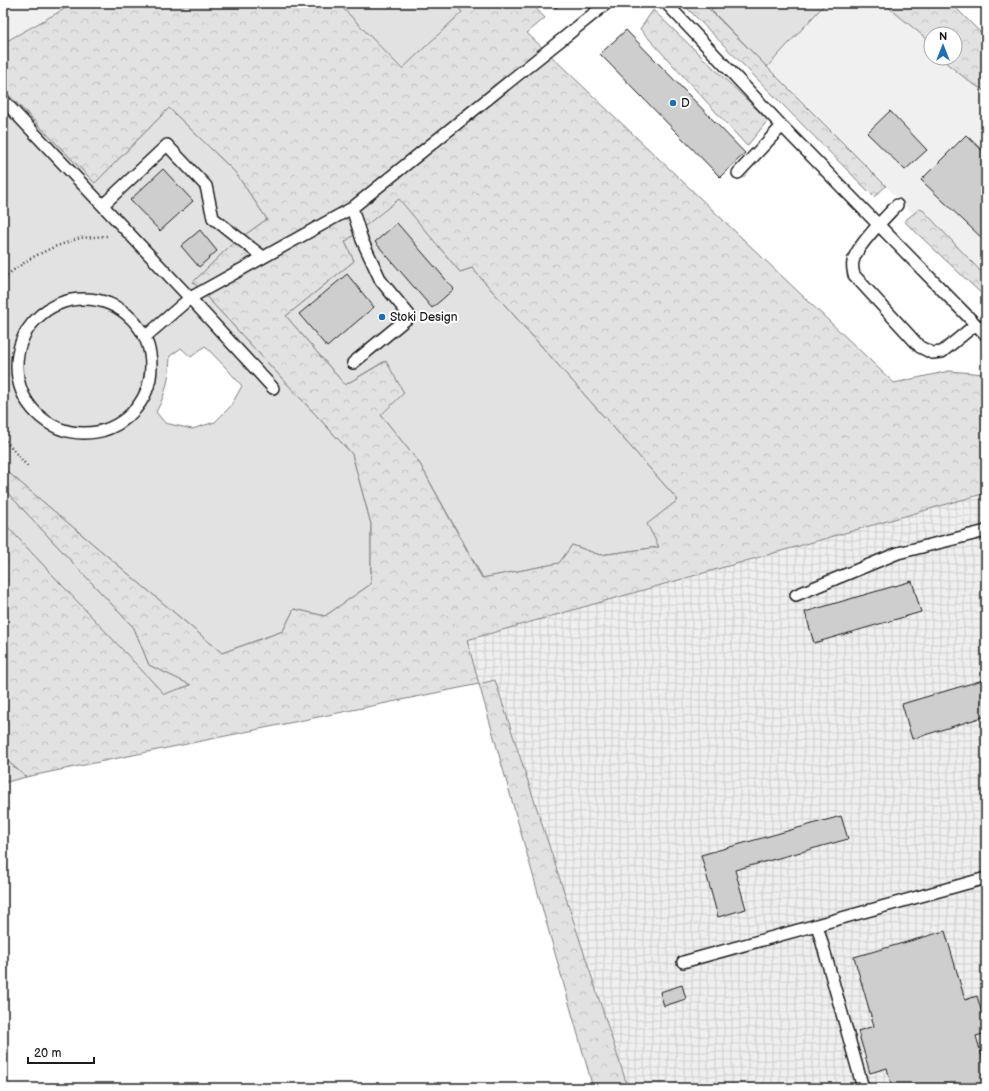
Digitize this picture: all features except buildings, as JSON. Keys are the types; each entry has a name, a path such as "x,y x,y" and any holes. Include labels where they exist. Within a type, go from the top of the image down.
{"lane":[{"path":"145,337 190,298 352,208 607,3"},
{"path":"666,3 782,126 986,335"},
{"path":"3,100 136,240 273,388"},
{"path":"738,173 782,126"},
{"path":"103,205 167,145 206,186 213,218 263,257"},
{"path":"897,205 878,224 859,249 853,262 854,275 920,347 932,354 942,352 975,325"},
{"path":"352,208 362,240 381,281 410,316 354,363"},
{"path":"72,299 94,299 115,306 132,318 145,337 151,358 150,381 141,402 126,418 106,429 84,433 62,429 42,418 27,402 18,381 16,359 22,338 34,320 52,306 72,299"},
{"path":"796,595 898,553 986,531"},
{"path":"683,962 986,878"},
{"path":"817,925 863,1088"}],"path":[{"path":"3,282 11,272 31,258 54,247 80,238 106,235 136,240"},
{"path":"3,438 28,467"}],"shaded area":[{"path":"3,3 75,3 3,43"},
{"path":"703,3 883,3 923,36 923,66 950,66 970,82 986,92 986,277 921,209 914,215"},
{"path":"986,493 986,1088 628,1088 495,680 479,684 467,640"}],"green space":[{"path":"75,3 338,3 402,69 462,12 454,3 531,3 545,18 527,33 894,383 949,371 986,374 986,493 467,640 479,684 26,777 3,757 3,522 164,694 191,685 149,665 134,628 3,488 3,468 222,653 283,631 294,609 325,616 371,584 371,524 352,454 193,282 231,245 267,219 235,172 169,108 95,183 3,89 3,43","holes":["399,199 460,272 472,268 678,500 647,524 659,547 600,555 572,545 559,563 482,578 420,464 381,415 404,393 386,361 345,385 286,316 354,261 345,242"]},
{"path":"338,3 454,3 462,12 402,70"},
{"path":"682,3 703,3 886,186 874,197"},
{"path":"717,3 826,3 767,67 711,10"},
{"path":"883,3 951,3 986,38 986,92 970,82 950,66 963,66 963,26 923,26 923,36"},
{"path":"653,10 768,120 747,146 640,29"},
{"path":"3,89 95,183 169,108 235,172 267,219 231,245 193,282 352,454 371,524 371,584 325,616 294,609 283,631 222,653 3,468","holes":["205,346 242,386 230,407 215,422 192,429 165,423 156,412 163,398 167,385 170,356 181,348 191,357"]},
{"path":"399,198 460,272 472,268 678,500 648,524 659,547 600,555 572,545 560,563 483,578 420,464 381,415 385,361 345,385 286,316 354,261 345,242"},
{"path":"921,208 986,277 986,298 904,221"},
{"path":"3,488 134,628 149,665 191,685 164,695 3,522"},
{"path":"495,680 628,1088 593,1088 479,684"},
{"path":"3,757 26,777 3,783"}],"place":[{"name":"D","path":"673,103"},
{"name":"Stoki Design","path":"382,317"}]}
